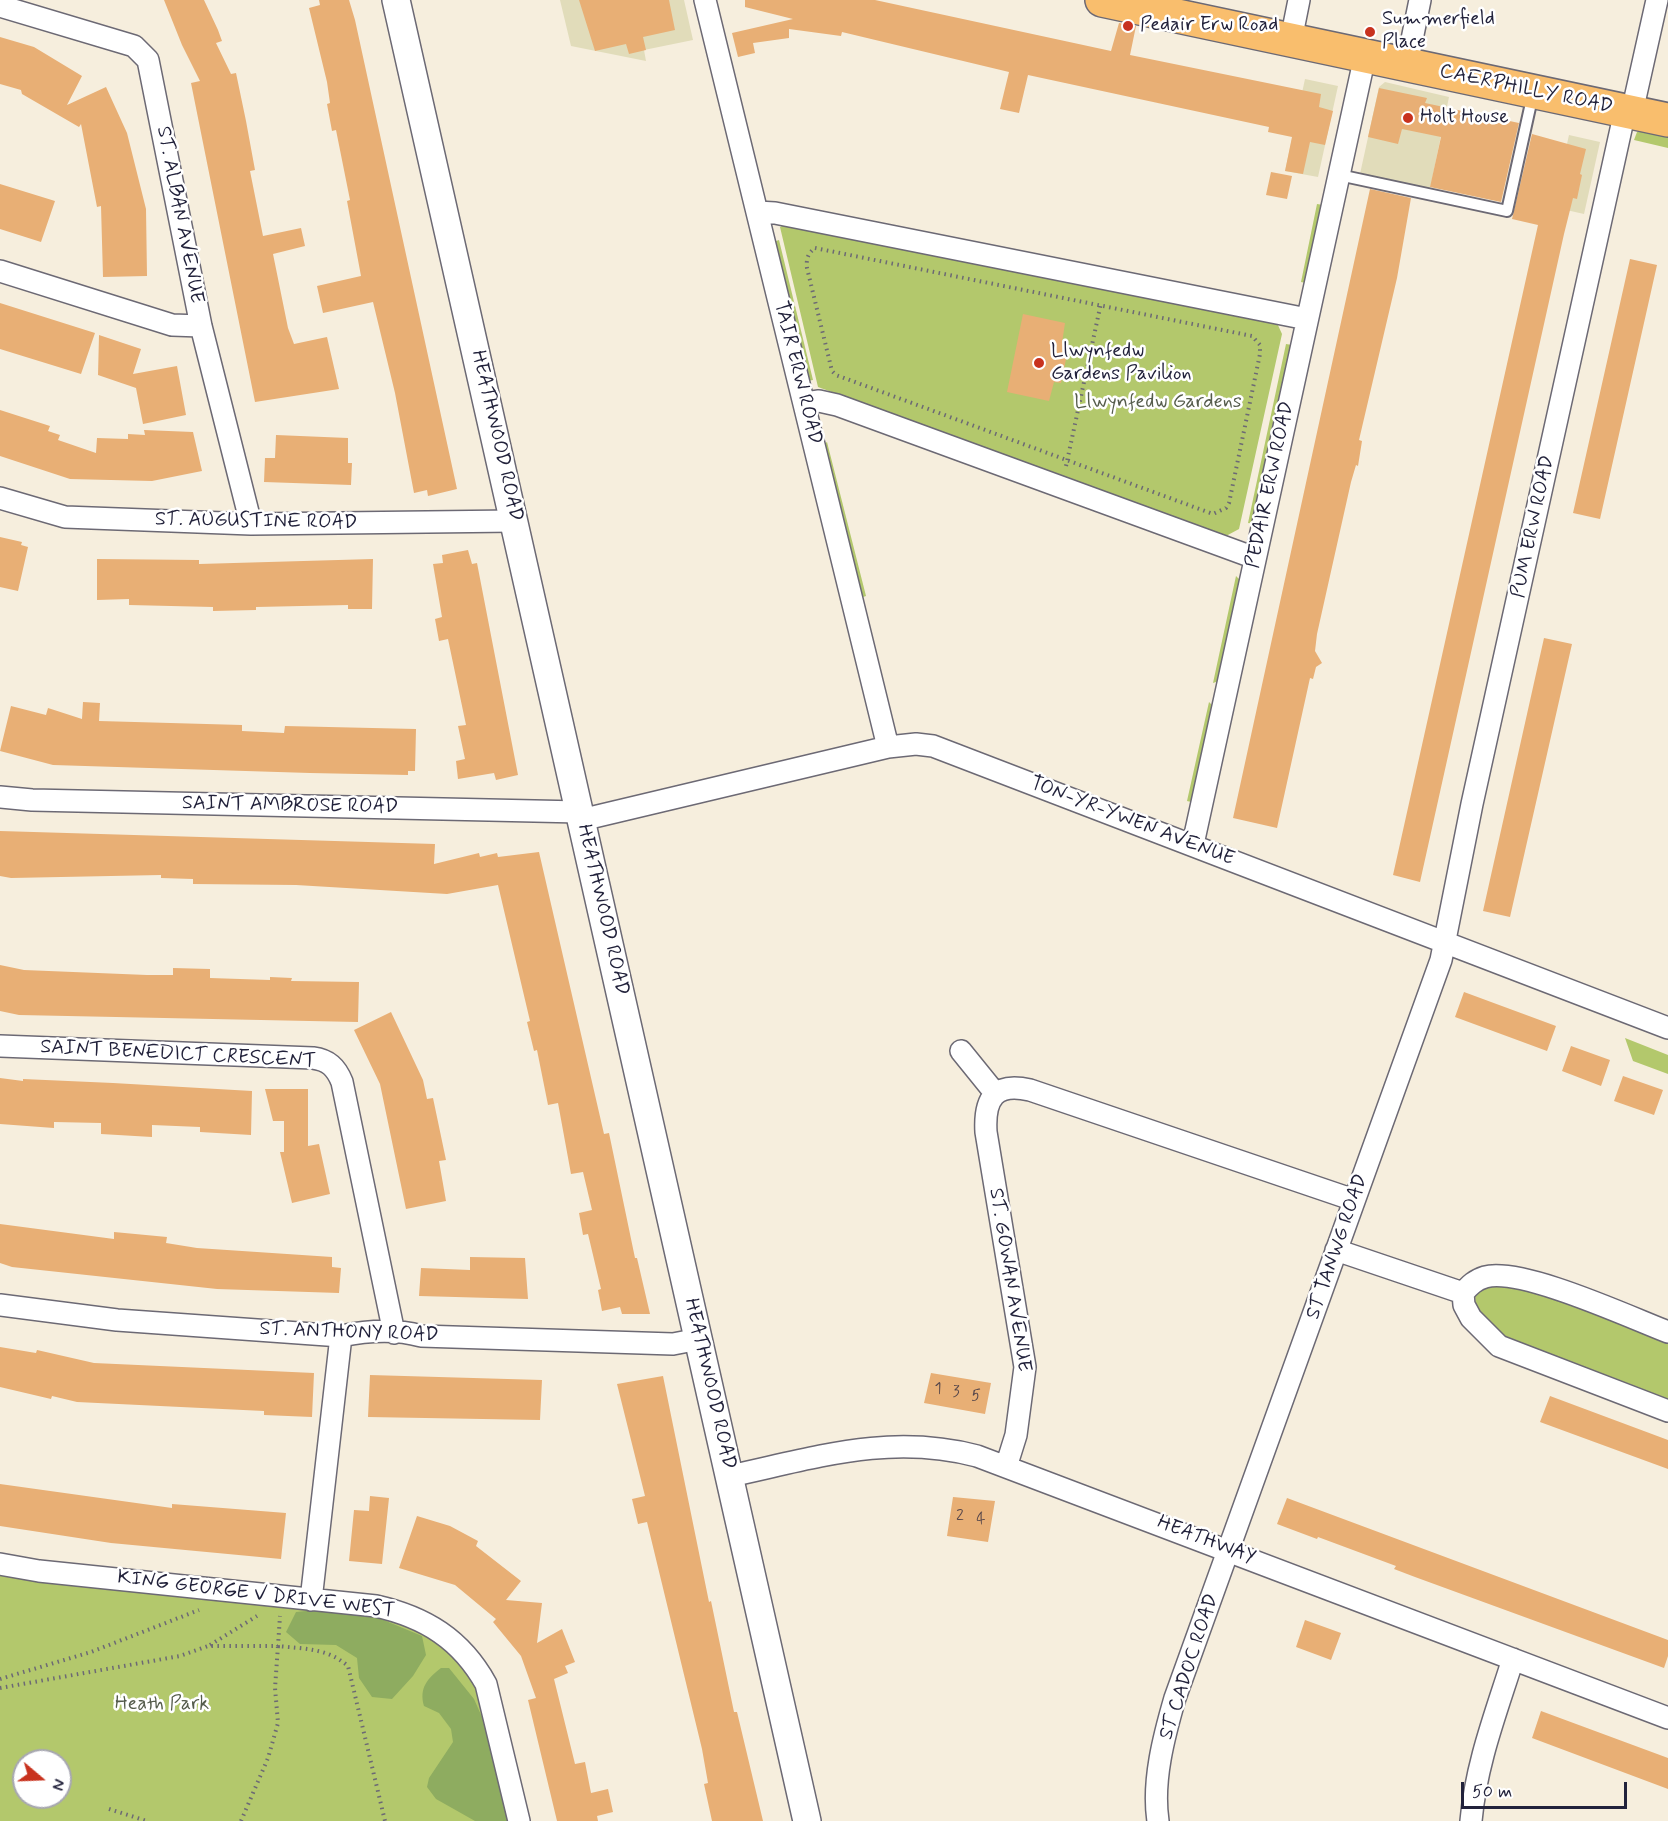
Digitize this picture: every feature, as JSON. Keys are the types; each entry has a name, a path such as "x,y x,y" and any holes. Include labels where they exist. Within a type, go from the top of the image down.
{"main road":[{"name":"CAERPHILLY ROAD","path":"1102,0 1167,7 1291,40 1668,120"}],"street":[{"name":"HEATHWOOD ROAD","path":"396,0 807,1821"},
{"name":"TAIR ERW ROAD","path":"705,0 888,747"},
{"path":"1291,40 1299,0"},
{"path":"1407,64 1420,0"},
{"name":"PUM ERW ROAD","path":"1444,943 1629,112 1657,0"},
{"name":"ST. ALBAN AVENUE","path":"0,6 134,46 148,60 201,326 251,524"},
{"name":"PEDAIR ERW ROAD","path":"1193,844 1365,56"},
{"path":"757,212 767,212 1307,319"},
{"path":"0,271 172,325 201,326"},
{"path":"805,403 819,401 837,405 1255,558"},
{"name":"ST. AUGUSTINE ROAD","path":"0,498 65,517 251,524 515,521"},
{"name":"TON-YR-YWEN AVENUE","path":"581,816 888,747 916,744 933,746 1668,1028"},
{"name":"SAINT AMBROSE ROAD","path":"0,796 32,800 581,816"},
{"name":"ST TANWG ROAD","path":"1230,1551 1441,960 1444,943"},
{"name":"SAINT BENEDICT CRESCENT","path":"0,1046 313,1058 329,1063 337,1071 342,1082 394,1333"},
{"path":"962,1051 995,1093 1015,1086 1030,1090 1354,1200"},
{"name":"ST. GOWAN AVENUE","path":"995,1093 985,1116 986,1132 1025,1367 1016,1435 1006,1467"},
{"path":"1336,1250 1463,1293"},
{"path":"1668,1332 1523,1277 1486,1276 1473,1281 1463,1293 1464,1305 1471,1318 1499,1346 1668,1411"},
{"name":"ST. ANTHONY ROAD","path":"0,1305 117,1320 341,1336 361,1332 673,1344 699,1339"},
{"path":"311,1600 341,1336"},
{"name":"HEATHWAY","path":"730,1476 821,1454 881,1447 952,1450 1006,1467 1668,1718"},
{"name":"ST CADOC ROAD","path":"1158,1821 1158,1784 1167,1724 1230,1551"},
{"name":"KING GEORGE V DRIVE WEST","path":"0,1564 39,1571 376,1606 402,1612 442,1631 476,1666 486,1684 519,1821"},
{"path":"1471,1821 1478,1771 1486,1739 1513,1659"}],"lane":[{"path":"1339,175 1507,212 1533,91"}],"path":[{"path":"815,248 1101,305 1252,336 1257,340 1260,354 1229,503 1226,508 1213,514 1068,458 836,375 832,371 806,260 815,248"},
{"path":"1066,468 1102,296"},
{"path":"0,1679 91,1652 203,1609"},
{"path":"245,1615 266,1616"},
{"path":"0,1689 180,1656 208,1646 258,1616"},
{"path":"241,1821 268,1758 278,1723 275,1688 282,1617 274,1616"},
{"path":"208,1646 278,1646 322,1650 335,1655 348,1666 385,1821"},
{"path":"109,1809 147,1821"}],"shaded area":[{"path":"560,0 684,0 693,40 644,50 646,61 571,46"},
{"path":"1305,79 1338,86 1318,177 1285,171"},
{"path":"1385,82 1449,97 1430,189 1360,174 1379,87"},
{"path":"1569,135 1600,142 1584,214 1553,207"}],"green space":[{"path":"1637,132 1668,136 1668,148 1634,140"},
{"path":"1317,204 1323,205 1306,283 1301,282"},
{"name":"Llwynfedw Gardens","path":"786,224 1277,323 1282,334 1239,529 1226,536 818,387 780,227"},
{"path":"779,240 813,380 807,381 773,242"},
{"path":"1286,344 1292,345 1254,524 1248,523"},
{"path":"827,442 866,596 863,597 860,595 823,445"},
{"path":"1236,576 1241,581 1219,681 1213,683"},
{"path":"1209,702 1214,707 1194,799 1191,802 1187,801"},
{"path":"1625,1038 1668,1055 1668,1074 1633,1061"},
{"path":"1506,1282 1668,1339 1668,1403 1505,1342 1476,1308 1475,1296 1483,1287"},
{"name":"Heath Park","path":"0,1570 366,1611 437,1635 475,1676 513,1821 0,1821"},
{"path":"335,1608 374,1616 422,1636 426,1655 413,1676 392,1699 372,1697 359,1678 357,1658 336,1645 300,1644 286,1632 296,1612"},
{"path":"441,1668 449,1668 474,1699 493,1742 510,1821 475,1821 436,1799 427,1787 429,1778 453,1742 451,1729 439,1713 424,1706 423,1700 425,1684"}],"building":[{"path":"164,0 204,0 218,30 222,41 216,43 231,74 236,73 255,170 250,171 263,236 301,228 305,246 273,254 288,328 294,344 327,337 339,389 255,402 191,83 200,81 182,45"},
{"path":"319,0 349,0 355,20 457,489 428,496 427,490 414,493 395,393 373,302 323,313 317,286 361,276 347,201 350,200 336,130 332,131 327,104 330,103 327,82 309,8 320,5"},
{"path":"579,0 669,0 675,30 643,37 646,50 629,54 626,44 595,51"},
{"path":"745,0 875,0 1111,51 1119,23 1136,26 1130,55 1321,94 1319,107 1333,111 1325,145 1310,142 1303,174 1285,171 1292,137 1268,132 1269,127 1028,75 1019,113 1000,109 1009,72 842,32 841,36 789,29 789,38 753,43 755,53 738,57 732,33 793,19 745,7"},
{"path":"0,37 34,47 82,76 67,105 106,87 127,133 146,209 147,276 103,277 101,206 97,207 81,124 79,127 22,94 21,90 0,84"},
{"path":"1379,88 1427,98 1425,103 1519,123 1501,202 1430,187 1441,137 1402,129 1398,144 1368,137"},
{"path":"1532,134 1586,149 1577,199 1573,198 1564,234 1420,882 1393,875 1538,225 1512,219"},
{"path":"1271,172 1292,176 1287,199 1266,195"},
{"path":"0,184 55,201 41,242 0,229"},
{"path":"1370,189 1411,198 1397,278 1359,440 1362,441 1358,466 1356,465 1351,482 1317,634 1315,651 1322,663 1316,667 1313,679 1310,678 1277,828 1233,818"},
{"path":"1630,259 1657,265 1600,519 1573,513"},
{"path":"0,303 95,333 81,374 0,349"},
{"name":"Llwynfedw Gardens Pavilion","path":"1023,314 1065,323 1062,343 1069,345 1061,383 1054,382 1049,401 1007,392"},
{"path":"99,335 141,349 133,374 177,366 186,415 143,424 136,388 98,375"},
{"path":"0,410 50,426 48,431 60,435 58,440 96,453 97,438 128,439 128,434 145,435 144,430 193,432 202,471 152,481 70,479 0,456"},
{"path":"276,435 348,438 348,463 352,463 351,485 264,482 265,458 275,458"},
{"path":"0,537 22,542 21,545 28,547 18,591 0,587"},
{"path":"468,550 472,564 477,563 518,775 496,780 494,773 458,779 456,761 465,759 458,726 466,725 448,639 439,641 435,619 442,617 433,564 443,563 442,555"},
{"path":"97,559 199,560 199,564 373,559 372,609 348,609 348,605 256,607 256,610 213,611 213,607 129,605 129,599 97,600"},
{"path":"1544,638 1572,644 1510,917 1483,911"},
{"path":"83,702 100,703 99,721 242,725 242,731 284,733 285,726 416,729 415,771 408,771 408,775 53,765 0,751 11,706 46,715 48,708 82,719"},
{"path":"0,831 435,844 434,864 479,853 480,857 497,853 498,857 539,852 604,1134 609,1133 635,1258 637,1258 650,1314 622,1314 620,1307 602,1311 598,1290 601,1289 588,1234 583,1235 579,1213 592,1210 583,1172 571,1174 558,1103 548,1105 537,1050 534,1051 527,1022 530,1021 498,885 447,894 296,885 193,884 193,879 161,878 161,875 11,878 0,876"},
{"path":"0,965 24,970 147,975 173,975 173,968 210,969 210,978 270,980 270,977 292,978 291,981 359,982 358,1022 19,1015 0,1011"},
{"path":"1464,992 1556,1026 1547,1051 1455,1017"},
{"path":"391,1012 423,1080 427,1099 433,1098 446,1160 439,1161 446,1201 406,1209 380,1084 354,1030"},
{"path":"1571,1046 1610,1060 1601,1086 1562,1071"},
{"path":"1623,1076 1663,1090 1654,1115 1614,1101"},
{"path":"0,1078 23,1081 23,1079 252,1091 251,1135 200,1132 200,1127 152,1125 152,1137 101,1134 101,1123 54,1122 54,1128 0,1124"},
{"path":"265,1089 308,1089 308,1146 319,1144 330,1194 292,1203 280,1152 284,1152 284,1121 273,1121"},
{"path":"0,1224 114,1239 114,1232 167,1237 166,1243 197,1248 332,1257 332,1267 341,1268 339,1293 217,1289 12,1267 0,1263"},
{"path":"470,1257 525,1258 528,1299 419,1296 421,1268 470,1270"},
{"path":"0,1347 36,1353 37,1350 94,1363 314,1373 312,1417 264,1415 264,1411 77,1402 52,1396 51,1399 0,1387"},
{"path":"931,1373 991,1383 985,1414 924,1403"},
{"path":"370,1375 542,1380 540,1420 368,1417"},
{"path":"663,1376 709,1602 711,1601 734,1712 737,1712 763,1821 712,1821 704,1784 708,1783 702,1749 647,1522 638,1524 632,1499 645,1496 617,1384"},
{"path":"1550,1396 1668,1440 1668,1469 1540,1422"},
{"path":"0,1484 172,1508 172,1504 286,1513 281,1559 111,1543 0,1526"},
{"path":"370,1496 389,1498 382,1564 349,1561 354,1510 369,1511"},
{"path":"953,1497 995,1501 988,1542 947,1536"},
{"path":"1287,1498 1668,1640 1668,1656 1664,1668 1394,1569 1396,1566 1277,1524"},
{"path":"417,1516 450,1526 478,1541 476,1546 521,1581 506,1600 542,1603 537,1643 562,1629 575,1662 565,1666 568,1673 554,1679 575,1764 585,1762 591,1793 608,1789 613,1812 597,1816 598,1821 557,1821 528,1700 536,1698 521,1656 493,1622 496,1619 455,1585 399,1568"},
{"path":"1305,1620 1341,1633 1331,1660 1296,1647"},
{"path":"1541,1711 1668,1758 1668,1789 1532,1738"}],"place":[{"name":"Pedair Erw Road","path":"1128,26"},
{"name":"Summerfield Place","path":"1370,32"},
{"name":"Holt House","path":"1408,118"},
{"name":"Llwynfedw Gardens Pavilion","path":"1039,363"}]}
